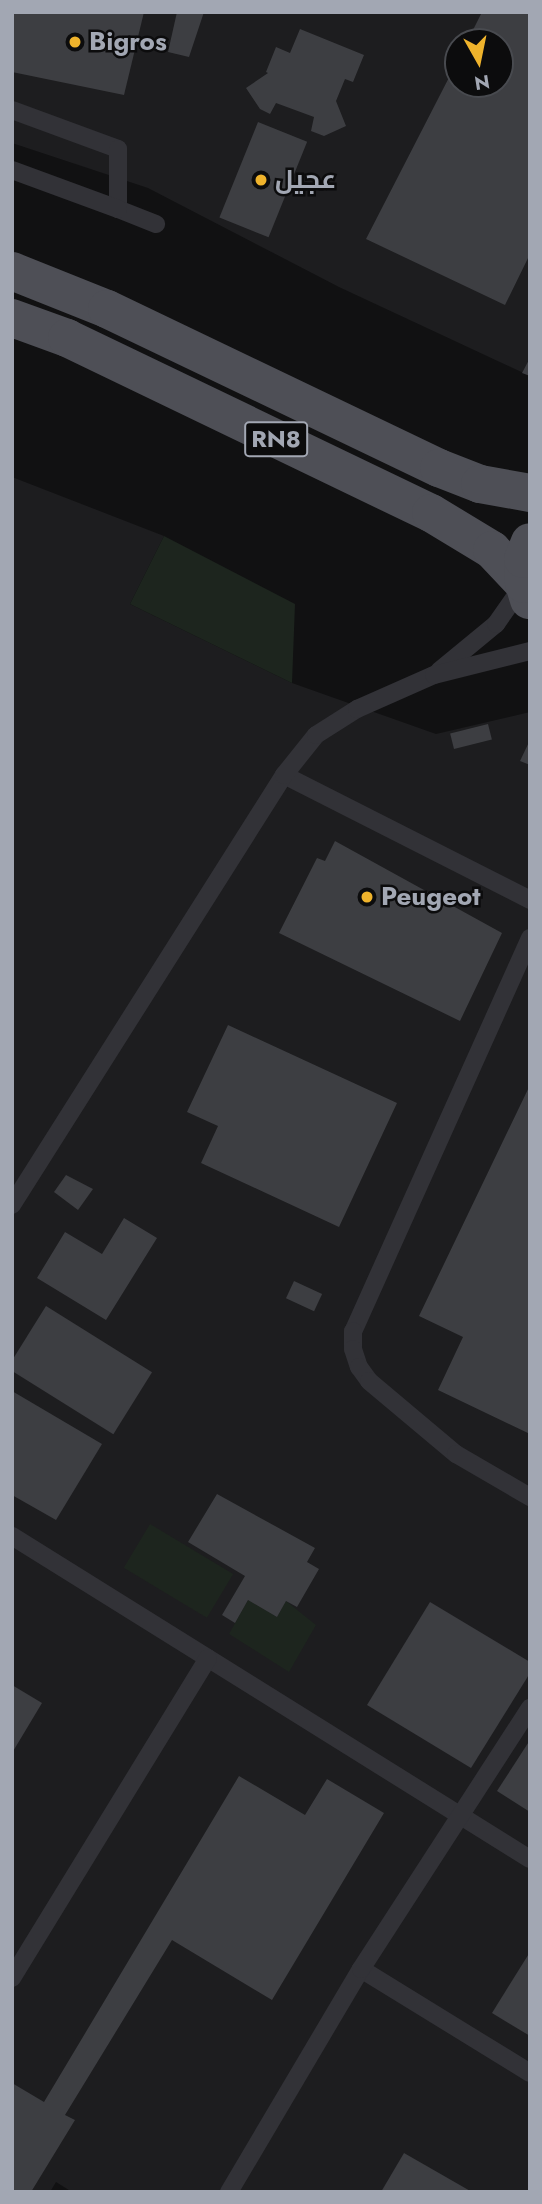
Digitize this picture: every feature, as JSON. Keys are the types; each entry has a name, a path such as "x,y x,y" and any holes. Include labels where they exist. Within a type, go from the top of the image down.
{"main road":[{"name":"RN8","path":"12,271 107,309 439,468 480,484 530,494"},
{"name":"RN8","path":"12,318 66,338 431,513 492,550 527,593"},
{"path":"527,593 523,559 530,542"}],"lane":[{"path":"12,110 118,149 118,209"},
{"path":"12,170 156,224"},
{"path":"434,675 496,624 527,593"},
{"path":"12,1205 284,775 316,735 357,709 434,675 530,651"},
{"path":"284,775 530,900"},
{"path":"530,938 353,1331 353,1349 359,1367 369,1381 456,1454 530,1497"},
{"path":"12,1536 530,1859"},
{"path":"12,1978 208,1657"},
{"path":"229,2192 362,1969 530,1708"},
{"path":"362,1969 530,2073"}],"shaded area":[{"path":"12,12 530,12 530,376 339,287 148,188 12,143"},
{"path":"12,477 164,536 130,604 292,683 436,734 530,712 530,2192 72,2192 56,2182 50,2192 12,2192"},
{"path":"164,536 295,604 292,683 130,604"},
{"path":"150,1524 233,1574 207,1618 124,1568"},
{"path":"248,1600 277,1617 286,1601 316,1625 289,1672 229,1634"}],"building":[{"name":"Bigros","path":"12,12 144,12 124,95 12,72"},
{"path":"177,12 204,12 189,57 168,52"},
{"path":"482,12 530,12 530,254 505,305 366,239 444,87 444,98 514,98 514,28 474,28"},
{"path":"300,29 364,55 353,82 345,79 336,101 346,126 324,136 311,131 314,117 276,103 270,114 260,109 246,88 268,73 266,72 276,47 290,53"},
{"path":"258,122 307,142 269,237 219,217"},
{"path":"530,358 530,376 522,373"},
{"path":"488,724 492,740 454,749 450,733"},
{"path":"530,740 530,765 520,761"},
{"name":"Peugeot","path":"335,841 502,933 460,1021 279,933 317,858 325,861"},
{"path":"228,1025 397,1103 339,1227 201,1163 218,1126 187,1112"},
{"path":"530,1085 530,1434 438,1390 463,1337 419,1316"},
{"path":"66,1175 93,1189 78,1210 54,1192"},
{"path":"124,1218 157,1238 106,1320 37,1278 65,1232 102,1254"},
{"path":"294,1281 322,1294 314,1311 286,1298"},
{"path":"46,1306 152,1372 113,1434 12,1371 12,1360"},
{"path":"12,1391 102,1444 56,1520 12,1495"},
{"path":"217,1494 315,1548 307,1562 319,1569 297,1607 286,1601 277,1617 248,1600 235,1623 222,1615 245,1576 188,1542"},
{"path":"430,1602 530,1662 530,1673 471,1768 367,1705"},
{"path":"12,1685 42,1703 12,1753"},
{"path":"530,1740 530,1812 497,1791"},
{"path":"239,1776 305,1815 327,1779 384,1813 272,2000 172,1940 65,2115 75,2120 31,2192 12,2192 12,2083 44,2102"},
{"path":"530,1952 530,2036 492,2013"},
{"path":"404,2153 472,2192 381,2192"}],"place":[{"name":"Bigros","path":"75,42"},
{"name":"عجيل","path":"261,180"},
{"name":"Peugeot","path":"367,897"}]}
